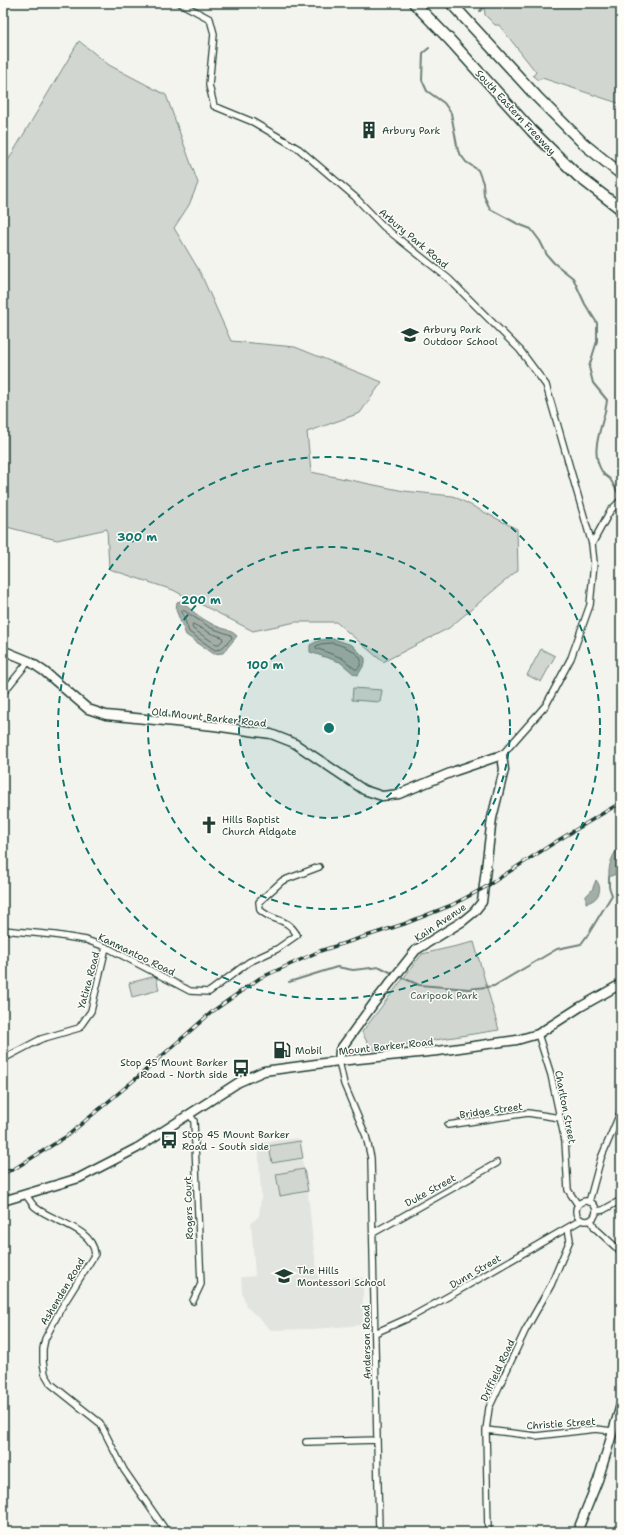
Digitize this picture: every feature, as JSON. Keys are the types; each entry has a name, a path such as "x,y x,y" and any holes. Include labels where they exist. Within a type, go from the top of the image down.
{"highway":[{"path":"451,3 537,97 584,144 621,174"},
{"name":"South Eastern Freeway","path":"418,4 532,131 578,176 621,209"}],"main road":[{"name":"Old Mount Barker Road","path":"3,652 7,652 29,661 45,672 88,709 106,715 214,726 271,734 294,744 364,790 382,796 400,794 455,771 502,754"},
{"name":"Kain Avenue","path":"339,1061 340,1050 374,1003 416,950 463,922 482,902 492,818 504,770 502,754"},
{"name":"Mount Barker Road","path":"3,1201 79,1178 138,1148 239,1082 264,1071 339,1061 438,1051 517,1040 538,1034 580,1007 621,984"},
{"path":"577,1532 598,1480 621,1405"}],"street":[{"name":"Arbury Park Road","path":"180,3 210,19 214,34 209,85 214,106 253,122 299,149 355,197 384,227 449,279 520,350 546,385 592,544"},
{"path":"592,544 614,506 621,500"},
{"name":"Old Mount Barker Road","path":"502,754 546,704 571,658 590,605 594,563 592,544"},
{"path":"3,693 29,661"},
{"name":"Kanmantoo Road","path":"3,930 56,935 86,940 106,947 190,991 210,992 248,962 277,950 297,935 293,928 284,921 266,916 260,910 259,902 282,881 318,867"},
{"name":"Yatina Road","path":"3,1060 41,1039 79,1028 91,1011 106,947"},
{"name":"Charlton Street","path":"538,1034 551,1075 565,1141 568,1190 578,1206"},
{"name":"Anderson Road","path":"339,1061 344,1084 366,1136 371,1158 379,1532"},
{"path":"588,1202 601,1158 621,1111"},
{"name":"Bridge Street","path":"448,1125 528,1113 560,1118"},
{"name":"Rogers Court","path":"190,1115 194,1121 201,1284 193,1301"},
{"name":"Duke Street","path":"372,1233 497,1163"},
{"name":"Ashenden Road","path":"26,1195 35,1207 90,1239 94,1246 95,1254 60,1310 45,1339 43,1362 45,1374 51,1384 100,1423 124,1470 167,1532"},
{"path":"596,1211 603,1210 621,1200"},
{"path":"588,1202 594,1205 596,1211 595,1216 591,1220 581,1220 576,1213 578,1206 581,1203 588,1202"},
{"name":"Dunn Street","path":"375,1333 414,1316 581,1220"},
{"path":"591,1220 595,1228 621,1252"},
{"name":"Driffield Road","path":"488,1532 486,1430 489,1408 525,1331 551,1286 569,1244 570,1240 568,1228"},
{"name":"Christie Street","path":"486,1430 536,1436 596,1429 612,1431"},
{"path":"306,1442 377,1440"}],"shaded area":[{"path":"298,1138 308,1191 318,1276 324,1282 363,1277 363,1325 315,1329 271,1330 246,1306 242,1293 241,1277 255,1276 251,1223 259,1216 261,1197 258,1143"}],"green space":[{"path":"481,3 621,3 621,104 542,78 538,80 533,76 536,72 499,25 495,25 485,15 484,6"},
{"path":"79,41 109,65 166,95 198,183 189,205 174,228 200,272 231,341 295,347 382,382 360,413 307,432 311,472 404,491 453,496 517,529 518,570 449,628 383,662 336,622 296,622 253,631 173,590 109,569 107,529 57,540 3,526 3,169"},
{"path":"541,649 555,656 541,682 527,675"},
{"path":"353,688 382,690 380,702 352,700"},
{"name":"Caripook Park","path":"474,942 499,1030 371,1050 362,1032 422,954"},
{"path":"156,976 159,990 132,997 129,983"},
{"path":"300,1141 303,1158 272,1163 269,1146"},
{"path":"304,1169 308,1191 280,1196 276,1174"}],"water":[{"path":"181,601 192,611 215,626 237,636 223,653 214,654 186,635 176,610 177,602"},
{"path":"334,639 352,645 365,658 365,663 358,675 354,674 340,662 310,652 310,645 320,640"},
{"path":"621,844 621,869 618,873 609,877 609,868 612,859"},
{"path":"596,880 600,887 600,891 594,900 586,903 586,896 592,890"}],"waterway":[{"path":"480,11 487,3"},
{"path":"429,48 423,53 422,80 427,91 444,103 451,113 458,151 466,162 478,170 483,183 484,196 490,209 518,224 531,229 540,241 547,255 554,263 573,278 585,304 597,323 597,341 589,367 593,383 607,400 598,437 598,464 603,473 610,479 621,498"},
{"path":"401,977 419,985 469,989 494,986 557,949 581,944 612,895 609,887 609,877"},
{"path":"289,982 337,967 353,970 380,967 392,973"}],"railway":[{"path":"3,1173 14,1169 67,1136 139,1076 213,1011 260,978 320,951 404,924 452,905 484,888 557,841 615,806 621,804"}],"place":[{"name":"Arbury Park","path":"369,130"},
{"name":"Arbury Park Outdoor School","path":"410,335"},
{"name":"Hills Baptist Church Aldgate","path":"209,825"},
{"name":"Mobil","path":"282,1050"},
{"name":"Stop 45 Mount Barker Road - North side","path":"241,1068"},
{"name":"Stop 45 Mount Barker Road - South side","path":"169,1140"},
{"name":"The Hills Montessori School","path":"284,1276"}]}
